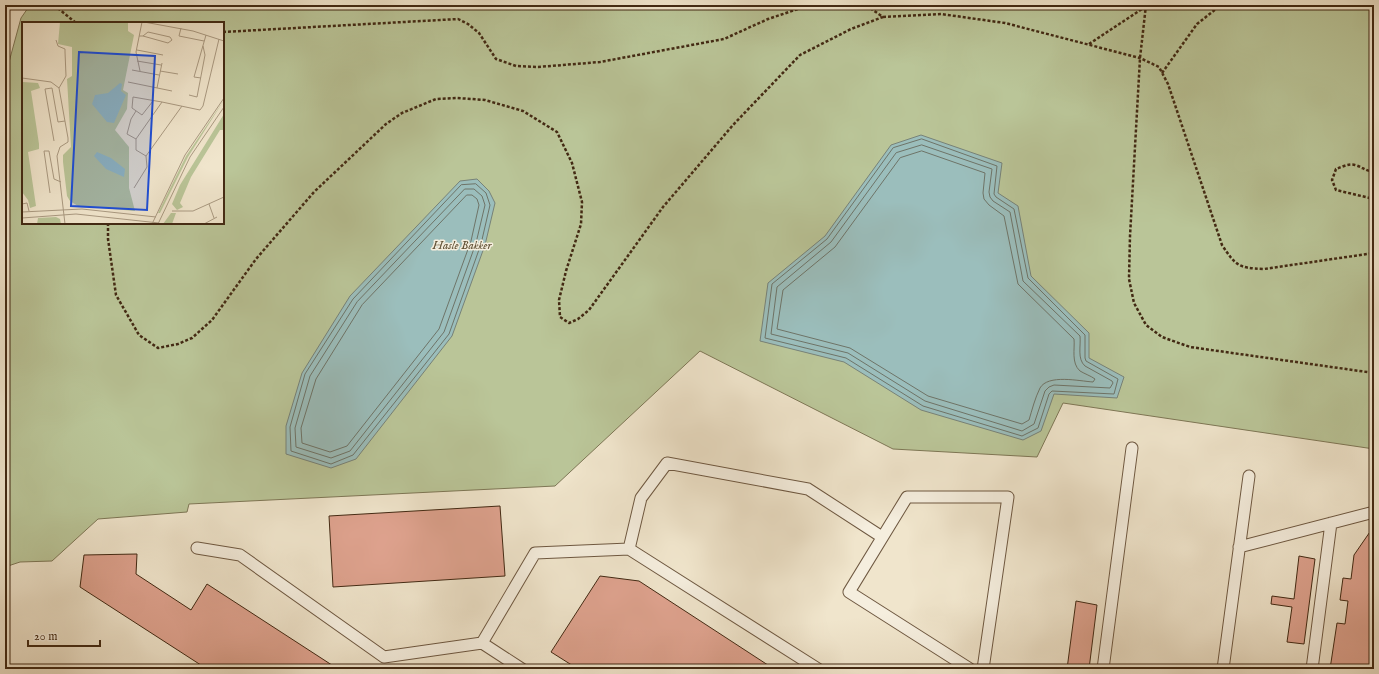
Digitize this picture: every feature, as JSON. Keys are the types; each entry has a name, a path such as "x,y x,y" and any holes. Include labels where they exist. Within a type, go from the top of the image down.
{"lane":[{"path":"1103,669 1132,448"},
{"path":"629,549 641,498 667,463 808,489 882,538"},
{"path":"1222,669 1248,476"},
{"path":"970,669 849,592 907,497 1008,497 983,669"},
{"path":"1239,547 1374,512"},
{"path":"1312,669 1331,523"},
{"path":"197,548 240,555 384,657 482,643 522,669"},
{"path":"482,643 535,553 629,549 818,669"}],"path":[{"path":"54,5 75,22"},
{"path":"224,32 458,19 468,24 479,33 496,59 516,66 538,67 600,62 724,39 768,19 810,5"},
{"path":"853,5 870,8 883,17"},
{"path":"1161,73 1197,24 1220,5"},
{"path":"1089,44 1145,6"},
{"path":"1145,6 1140,58 1129,279 1134,303 1146,325 1162,337 1190,347 1374,373"},
{"path":"108,224 108,240 116,295 139,335 158,348 178,344 192,338 212,320 256,259 314,192 386,124 402,113 436,99 457,98 485,100 523,111 556,132 572,163 582,202 581,224 566,271 559,300 560,317 569,323 578,319 589,310 663,207 733,125 800,55 851,29 883,17 941,14 1005,23 1140,58 1159,67 1168,84 1222,245 1234,262 1248,268 1264,268 1374,253"},
{"path":"1374,172 1367,171 1355,165 1346,165 1336,169 1332,180 1336,190 1374,199"}],"green space":[{"name":"Hasle Bakker","path":"30,5 1374,5 1374,449 1063,403 1037,457 893,449 700,351 555,486 189,504 187,512 98,519 52,561 20,562 5,567 5,233 9,62 21,18"}],"water":[{"path":"921,135 1002,163 998,193 1018,206 1031,276 1089,333 1089,358 1124,377 1117,398 1054,394 1041,431 1023,440 921,410 844,362 760,341 768,283 825,236 891,145"},
{"path":"477,179 489,191 495,203 485,245 452,336 356,459 331,468 286,454 286,426 302,373 350,296 460,181"}],"building":[{"path":"500,506 505,576 333,587 329,516"},
{"path":"1374,526 1374,669 1330,669 1337,623 1345,624 1348,601 1340,600 1343,578 1351,579 1354,555"},
{"path":"137,554 136,574 191,610 207,584 338,669 207,669 80,587 84,555"},
{"path":"1299,556 1315,559 1304,644 1287,642 1292,607 1271,604 1272,596 1294,599"},
{"path":"600,576 639,581 774,669 578,669 551,652"},
{"path":"1076,601 1097,605 1089,669 1067,669"}]}
